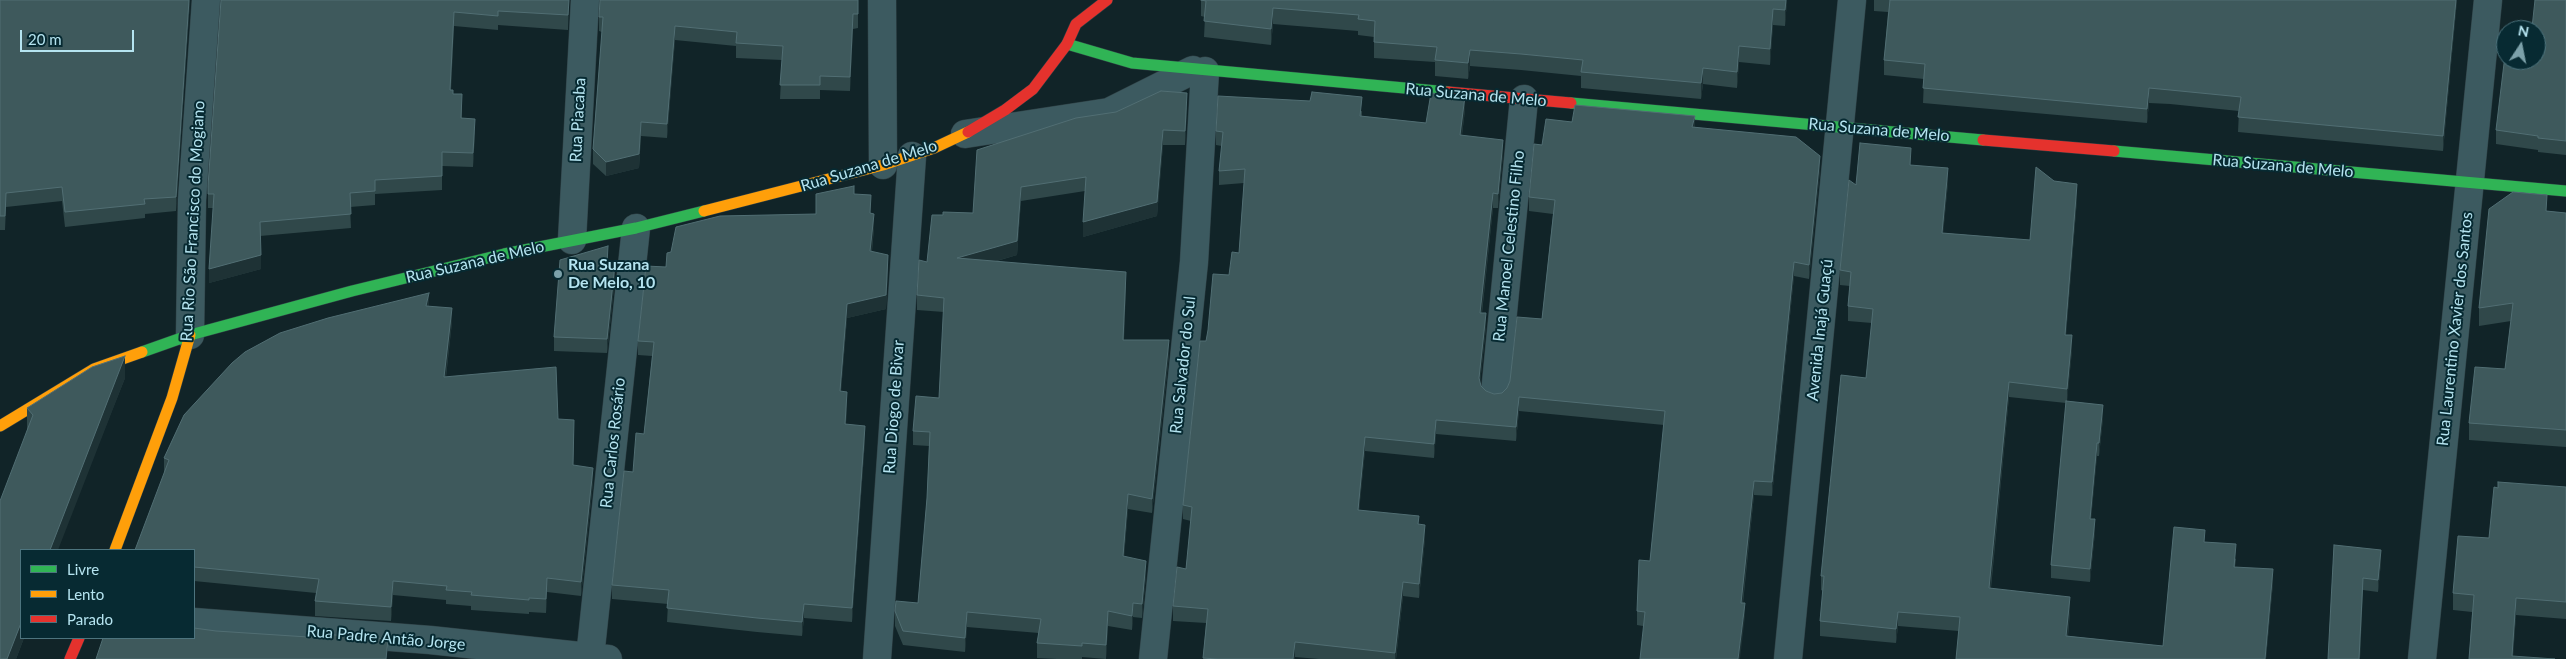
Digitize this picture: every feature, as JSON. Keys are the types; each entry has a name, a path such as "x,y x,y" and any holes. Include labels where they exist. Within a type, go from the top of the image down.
{"street":[{"name":"Rua Rio São Francisco do Mogiano","path":"115,549 166,415 190,335 192,200 206,0"},
{"name":"Rua Piacaba","path":"572,240 585,0"},
{"path":"882,0 883,165"},
{"path":"1076,24 1107,0"},
{"name":"Avenida Inajá Guaçú","path":"1788,659 1852,0"},
{"name":"Rua Laurentino Xavier dos Santos","path":"2422,659 2488,0"},
{"path":"1074,8 1076,24"},
{"name":"Rua Suzana de Melo","path":"0,426 94,369 190,335 362,288 504,254 636,228 912,156 965,134 1005,110 1033,89 1067,44 1076,24"},
{"name":"Rua Suzana de Melo","path":"1067,44 1132,63 1199,71 2566,191"},
{"name":"Rua Suzana de Melo","path":"965,134 1109,112 1199,71"},
{"name":"Rua Salvador do Sul","path":"1153,659 1194,262 1199,71"},
{"name":"Rua Manoel Celestino Filho","path":"1495,393 1524,99"},
{"name":"Rua Diogo de Bivar","path":"876,659 912,156"},
{"name":"Rua Carlos Rosário","path":"599,658 636,228"},
{"name":"Rua Padre Antão Jorge","path":"195,622 430,640 599,658"},
{"path":"70,659 79,639"}],"building":[{"path":"0,0 189,0 176,197 144,199 145,204 65,212 62,187 6,193 5,216 0,216"},
{"path":"221,0 569,0 568,15 498,11 498,16 454,12 450,90 453,90 453,94 462,94 461,118 475,119 473,153 442,152 442,176 375,180 375,191 350,193 351,214 260,222 261,255 209,269 214,194 208,194 208,186"},
{"path":"600,0 858,0 858,14 853,14 850,77 820,76 820,85 780,85 783,46 736,43 737,32 675,26 667,124 641,122 639,154 606,162 593,149 603,17 599,17"},
{"path":"1201,0 1786,0 1785,10 1773,9 1770,49 1739,46 1737,72 1703,68 1701,83 1581,72 1583,60 1521,54 1470,50 1468,63 1435,60 1437,47 1374,42 1375,21 1358,19 1359,15 1273,8 1271,29 1204,21 1206,1"},
{"path":"1890,0 2456,0 2443,136 2238,117 2241,97 2149,88 2147,109 1923,88 1925,64 1884,60"},
{"path":"2535,0 2566,0 2566,141 2496,130 2503,70 2546,70 2546,20 2533,20"},
{"path":"1161,91 1187,93 1185,131 1163,130 1157,202 1083,222 1086,177 1021,187 1017,241 957,258 1126,272 1123,340 1169,340 1152,499 1128,494 1123,556 1146,561 1142,604 1133,603 1132,616 1108,611 1106,645 1082,643 1082,646 1037,643 1041,619 967,612 965,638 903,631 895,611 896,601 918,603 927,498 930,432 913,431 916,396 939,398 944,298 917,295 919,260 927,262 932,215 943,215 943,212 973,213 977,150 1076,118 1116,112"},
{"path":"1312,92 1362,97 1360,116 1426,123 1431,93 1465,96 1460,135 1503,140 1498,194 1493,193 1480,313 1486,313 1479,378 1481,386 1486,391 1494,394 1502,393 1510,381 1517,317 1542,319 1555,200 1529,197 1534,144 1542,145 1546,119 1572,122 1575,105 1695,116 1692,127 1796,137 1820,156 1809,265 1794,262 1772,482 1754,481 1741,603 1745,603 1738,659 1640,659 1645,612 1637,611 1639,560 1650,561 1665,411 1519,397 1516,427 1436,420 1434,444 1365,437 1358,510 1419,516 1418,524 1425,525 1419,584 1403,582 1395,653 1295,642 1293,659 1203,658 1208,609 1173,606 1177,567 1186,569 1192,507 1183,505 1200,341 1206,341 1213,274 1229,275 1232,252 1239,253 1245,169 1219,171 1223,132 1216,131 1218,96 1310,101"},
{"path":"1860,143 1911,148 1910,165 1948,168 1942,233 2030,240 2036,167 2054,181 2077,184 2065,335 2072,335 2067,389 2009,382 1989,588 2070,597 2066,636 2163,646 2174,527 2205,530 2204,542 2236,544 2234,567 2273,569 2265,659 1956,659 1960,617 1898,612 1896,629 1820,621 1824,576 1821,576 1841,375 1866,378 1873,309 1848,306 1851,272 1840,270 1849,180 1856,185"},
{"path":"854,186 854,194 871,195 870,213 874,214 870,251 888,255 886,295 847,304 840,391 847,392 845,424 865,426 852,608 804,604 802,622 757,618 667,608 669,590 612,585 624,471 633,472 636,433 644,434 654,342 638,341 646,266 666,267 667,253 671,252 676,227 720,216 816,214 816,194"},
{"path":"2513,192 2547,195 2546,211 2566,213 2566,430 2469,423 2475,367 2505,369 2513,303 2479,308 2489,209"},
{"path":"608,246 607,264 615,264 607,339 554,337 560,260"},
{"path":"429,293 426,306 452,308 444,377 556,367 558,419 574,420 573,465 593,468 581,582 547,578 546,599 529,598 529,600 471,595 472,592 446,590 447,586 393,581 391,607 315,601 319,579 195,567 195,549 135,549 169,460 164,458 184,415 232,363 245,352 280,333 328,318"},
{"path":"125,356 50,549 20,549 20,626 7,659 0,659 0,501 33,415 27,408 92,367"},
{"path":"2066,401 2103,405 2099,443 2097,443 2090,519 2095,519 2090,569 2051,565"},
{"path":"2498,482 2566,487 2566,602 2516,598 2512,656 2555,659 2469,659 2474,595 2453,593 2458,536 2489,538 2494,487 2498,488"},
{"path":"2334,545 2381,550 2378,580 2363,578 2359,659 2328,659"},
{"path":"195,628 308,637 309,633 388,639 386,659 96,659 103,639 195,639"}],"traffic: fast":[{"path":"1067,44 1132,63 1448,92"},
{"path":"1571,103 1983,140"},
{"path":"2114,151 2566,191"},
{"path":"142,352 190,335 352,291 504,254 636,228 704,211"}],"traffic: slow":[{"path":"704,211 883,165 934,148 968,132"},
{"path":"115,549 172,398 190,335"},
{"path":"0,426 94,369 142,352"}],"traffic: jam":[{"path":"968,132 1005,110 1033,89 1067,44 1076,24 1107,0"},
{"path":"1448,92 1571,103"},
{"path":"1983,140 2114,151"},
{"path":"70,659 79,639"}],"place":[{"name":"Rua Suzana De Melo, 10","path":"558,274"}]}
